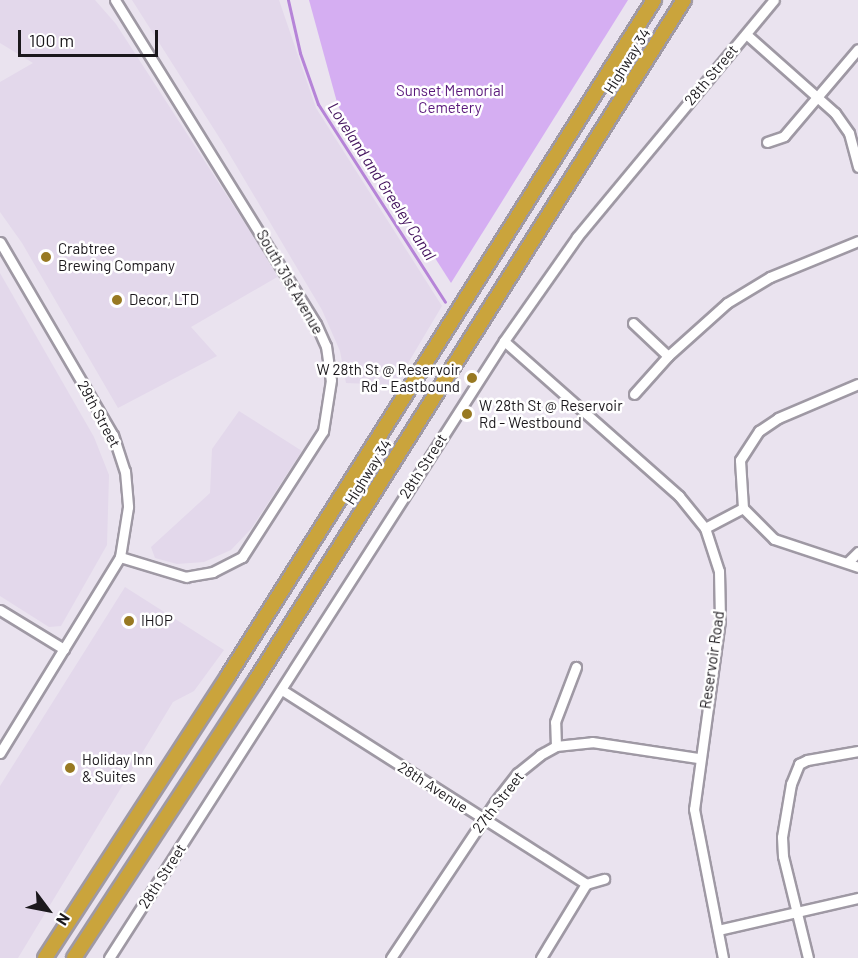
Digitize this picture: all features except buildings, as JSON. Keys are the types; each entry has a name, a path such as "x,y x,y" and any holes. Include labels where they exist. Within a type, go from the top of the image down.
{"highway":[{"name":"Highway 34","path":"45,958 228,676 654,0"},
{"name":"Highway 34","path":"74,958 260,673 684,0"}],"street":[{"name":"South 31st Avenue","path":"115,0 316,324 326,346 332,380 323,431 242,557 213,572 186,577 120,556"},
{"name":"28th Street","path":"109,958 504,341 577,237 774,0"},
{"path":"746,34 843,123 858,167"},
{"path":"767,142 784,136 858,48"},
{"path":"634,394 705,320 735,297 770,277 858,241"},
{"name":"29th Street","path":"0,242 119,452 128,501 120,556 0,753"},
{"path":"633,322 668,356"},
{"name":"Reservoir Road","path":"504,341 679,496 705,528 718,571 720,610 698,758 694,809 723,958"},
{"path":"858,384 778,418 749,442 740,460 743,508 774,539 858,567"},
{"path":"705,528 743,508"},
{"path":"848,562 858,552"},
{"path":"0,610 64,649"},
{"path":"556,746 555,722 576,667"},
{"name":"28th Avenue","path":"282,690 586,884"},
{"name":"27th Street","path":"391,958 483,819 518,772 556,746 603,742 698,758"},
{"path":"808,958 782,837 791,784 799,764 807,760 858,751"},
{"path":"541,958 586,884 604,879"},
{"path":"718,930 858,898"}],"shaded area":[{"path":"0,0 95,0 116,24 279,276 191,327 217,356 118,408 22,243 0,212 0,82 33,63 0,43"},
{"path":"132,0 279,0 316,108 442,306 395,385 346,383 340,351 322,310 224,145"},
{"path":"0,273 94,437 109,475 107,545 61,626 49,627 0,596"},
{"path":"239,411 302,451 251,529 231,550 204,562 177,564 155,558 151,547 210,493 212,449"},
{"path":"125,587 224,650 194,691 173,702 18,958 0,958 0,786"}],"green space":[{"name":"Sunset Memorial Cemetery","path":"309,0 628,0 451,283 338,106"}],"waterway":[{"name":"Loveland and Greeley Canal","path":"288,0 300,53 318,104 445,302"}],"place":[{"name":"Crabtree Brewing Company","path":"46,257"},
{"name":"Decor, LTD","path":"117,300"},
{"name":"W 28th St @ Reservoir Rd - Eastbound","path":"472,378"},
{"name":"W 28th St @ Reservoir Rd - Westbound","path":"467,414"},
{"name":"IHOP","path":"129,621"},
{"name":"Holiday Inn & Suites","path":"70,768"}]}
